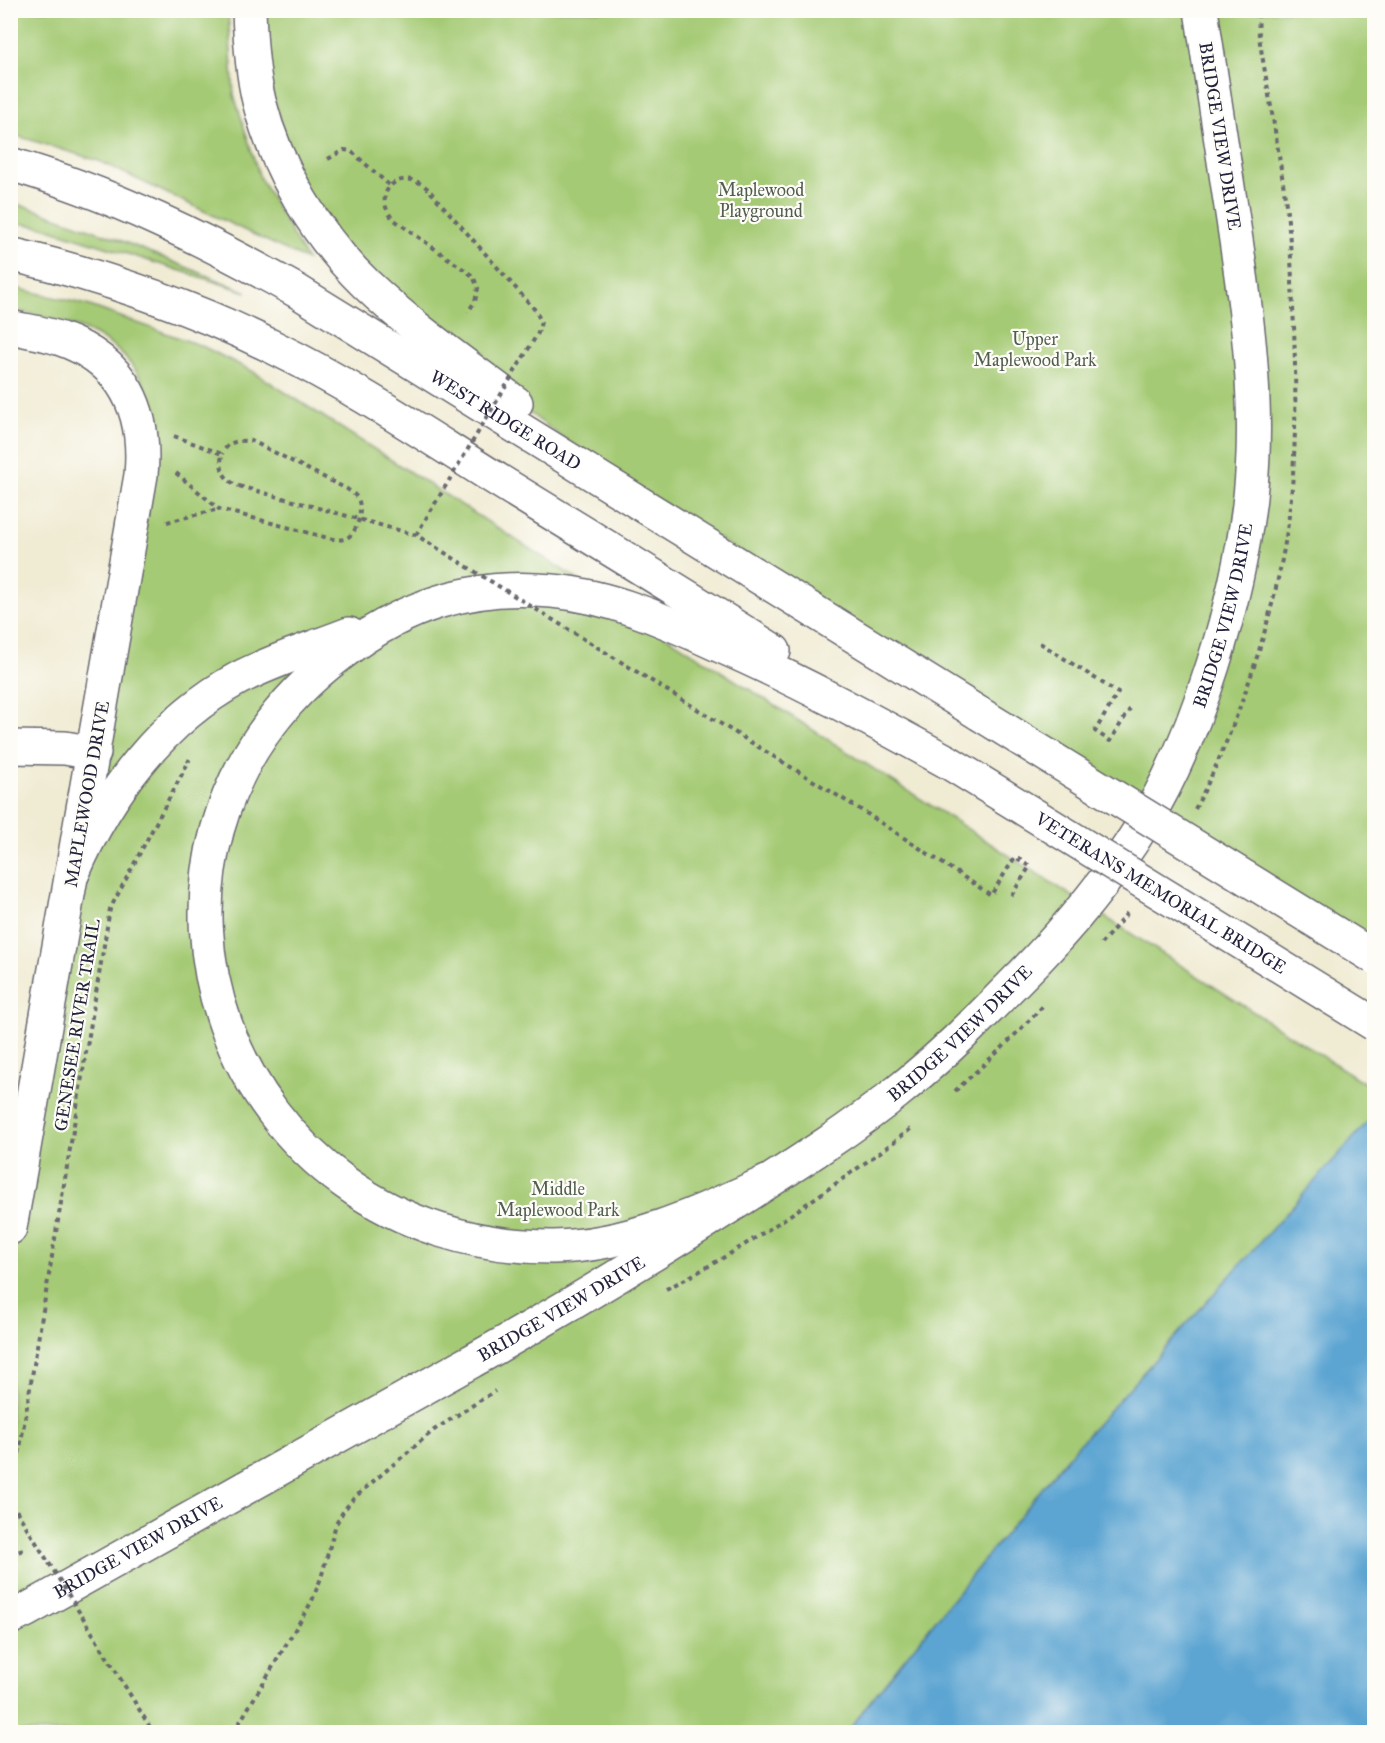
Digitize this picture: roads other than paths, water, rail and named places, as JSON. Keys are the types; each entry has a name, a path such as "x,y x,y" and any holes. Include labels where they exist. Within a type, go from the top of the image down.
{"main road":[{"path":"249,10 254,72 259,100 271,137 304,205 350,268 432,340 724,555"},
{"name":"BRIDGE VIEW DRIVE","path":"10,1618 570,1306 844,1132 909,1083 968,1029 1053,943 1096,891 1147,818 1176,762 1198,705 1222,630 1240,559 1250,498 1253,431 1247,318 1201,10"},
{"name":"WEST RIDGE ROAD","path":"10,164 132,207 189,232 244,261 335,314 1374,957"},
{"path":"10,254 104,279 153,296 223,323 277,349 413,428 948,762"},
{"name":"MAPLEWOOD DRIVE","path":"10,327 74,344 109,368 125,387 136,410 141,435 142,461 73,873 22,1104 10,1228"},
{"path":"73,873 112,799 136,767 162,738 199,705 239,679 275,662 421,606 456,596 510,589 578,594 622,605 759,663 859,713 948,762"},
{"path":"421,606 356,642 302,687 259,737 242,766 228,799 210,868 207,911 213,977 224,1020 240,1062 276,1117 295,1140 341,1180 388,1210 409,1220 481,1240 557,1247 608,1241 684,1219 767,1182"},
{"path":"10,747 64,748 94,753"},
{"name":"VETERANS MEMORIAL BRIDGE","path":"948,762 1374,1024"}],"water":[{"path":"1374,1115 1374,1732 848,1732 864,1709 1064,1461"}],"park label":[{"name":"Maplewood Playground","path":"761,200"},
{"name":"Upper Maplewood Park","path":"1035,349"},
{"name":"Middle Maplewood Park","path":"558,1199"}]}
